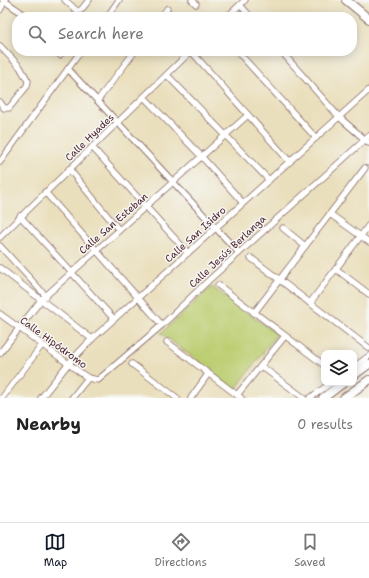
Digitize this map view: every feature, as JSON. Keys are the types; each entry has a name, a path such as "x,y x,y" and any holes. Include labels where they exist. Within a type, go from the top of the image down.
{"highway":[{"path":"346,0 369,19"},
{"path":"357,373 369,364"},
{"path":"344,398 369,380"},
{"path":"323,398 339,386"}],"street":[{"path":"0,10 4,0 21,12"},
{"path":"65,0 77,11 81,10 89,0"},
{"path":"111,12 119,0"},
{"path":"232,12 242,2 248,12"},
{"path":"0,46 20,67 28,81 27,86 9,108 4,108 0,102"},
{"path":"0,162 77,56"},
{"path":"98,100 131,56"},
{"name":"Calle Hyades","path":"0,237 186,56"},
{"path":"195,56 290,162"},
{"path":"242,56 316,138"},
{"path":"285,56 339,117 368,140"},
{"path":"68,69 239,253"},
{"path":"167,75 269,180"},
{"name":"Calle San Isidro","path":"41,398 68,364 92,339 369,90"},
{"path":"144,97 202,157 243,203"},
{"name":"Calle San Esteban","path":"0,353 44,298 71,272 248,115"},
{"name":"Calle Jesús Berlanga","path":"98,380 162,325 239,253 368,140"},
{"path":"92,147 188,253"},
{"path":"254,313 366,168"},
{"path":"69,169 119,230"},
{"path":"45,192 139,297 162,325"},
{"path":"330,214 369,242"},
{"path":"20,216 114,319"},
{"path":"310,303 369,225"},
{"path":"283,228 305,246"},
{"path":"0,246 44,298"},
{"path":"251,258 369,348"},
{"path":"0,268 44,298 92,339"},
{"path":"336,269 369,294"},
{"path":"218,285 321,364"},
{"name":"Calle Hipódromo","path":"0,314 88,378 98,380"},
{"path":"167,342 239,396 285,336"},
{"path":"2,398 42,345"},
{"path":"357,365 369,356"},
{"path":"132,364 177,398"},
{"path":"261,366 304,398"},
{"path":"191,398 208,374"},
{"path":"72,398 88,378"},
{"path":"310,398 327,386"}],"green space":[{"path":"212,287 277,334 235,390 161,333"}]}
